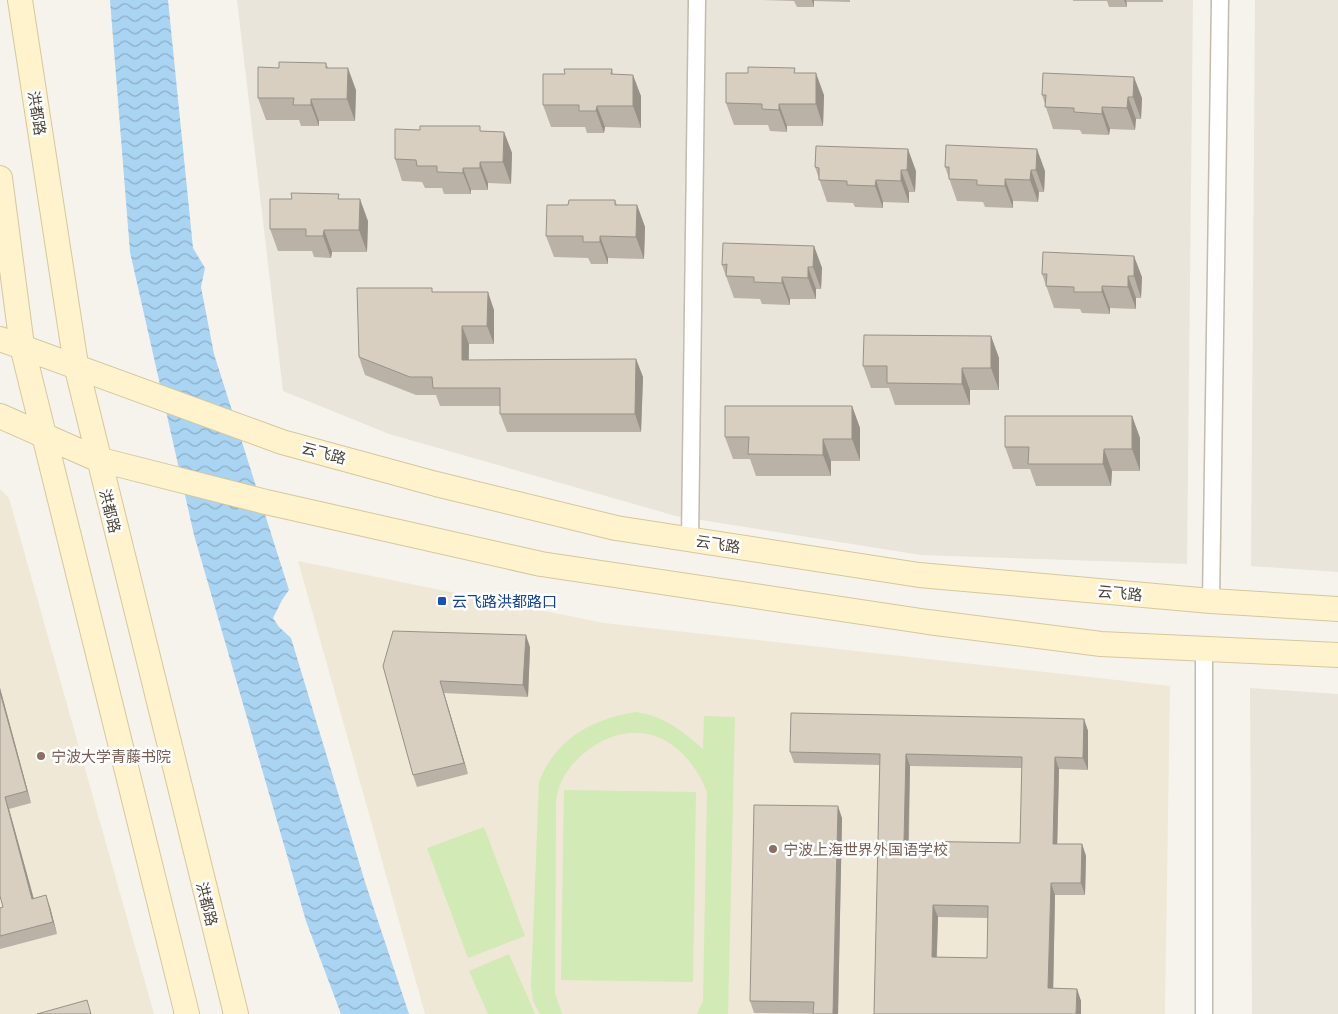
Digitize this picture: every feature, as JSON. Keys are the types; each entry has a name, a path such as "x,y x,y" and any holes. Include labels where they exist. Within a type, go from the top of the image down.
{"main road":[{"name":"洪都路","path":"20,0 76,365 97,459 236,1014"},
{"path":"0,178 11,342 42,435 187,1014"},
{"path":"11,342 76,365"},
{"name":"云飞路","path":"76,365 266,436 436,484 616,528 919,575 1211,601 1338,609"},
{"path":"0,416 97,459 266,502 541,564 938,623 1101,644 1338,655"}],"street":[{"path":"690,540 697,0"},
{"path":"1211,601 1220,0"},
{"path":"1204,649 1204,1014"}],"shaded area":[{"path":"237,0 1193,0 1187,564 921,555 676,516 389,434 283,391"},
{"path":"1255,0 1338,0 1338,572 1251,566"},
{"name":"宁波大学青藤书院","path":"0,489 9,498 154,1014 0,1014"},
{"name":"宁波上海世界外国语学校","path":"298,561 604,623 1170,686 1165,1014 425,1014"},
{"path":"1250,688 1338,694 1338,1014 1252,1014"}],"green space":[{"path":"636,712 655,717 672,725 703,749 704,716 735,717 728,1014 697,1014 703,1001 707,792 697,773 685,757 671,744 656,736 638,733 620,734 602,741 583,754 568,770 561,781 556,802 555,993 562,1014 540,1014 533,1001 531,986 539,782 555,754 577,734 605,720"},
{"path":"564,790 696,792 693,982 561,980"},
{"path":"484,827 525,936 468,958 427,848"},
{"path":"509,954 535,1014 488,1014 469,971"}],"water":[{"path":"110,0 168,0 193,248 205,268 201,287 214,354 289,590 273,618 279,627 291,638 365,882 409,1014 341,1014 306,921 194,535 130,252"}],"building":[{"path":"279,62 326,63 326,68 348,68 347,99 311,99 311,105 293,105 294,98 258,98 258,67 279,68"},
{"path":"748,67 795,68 794,73 816,73 816,104 779,104 779,110 762,109 762,104 726,103 726,73 748,73"},
{"path":"564,69 612,69 611,74 633,75 633,106 597,106 596,111 579,111 579,105 543,105 543,74 565,74"},
{"path":"1043,73 1134,77 1133,97 1128,97 1127,108 1102,107 1102,114 1074,112 1074,108 1045,107 1046,95 1042,95"},
{"path":"420,126 480,126 480,131 504,132 503,162 480,162 480,168 463,168 463,173 437,172 437,166 417,166 416,160 395,159 395,129 420,130"},
{"path":"946,145 1037,149 1036,170 1031,170 1030,180 1005,179 1005,186 977,185 977,180 949,179 949,167 945,167"},
{"path":"816,146 908,149 907,170 901,170 901,181 876,180 875,186 847,185 847,181 819,180 819,168 815,167"},
{"path":"291,193 339,194 338,199 360,199 359,230 324,230 323,236 306,236 306,229 270,229 270,199 292,199"},
{"path":"569,200 615,200 615,205 637,205 636,237 600,236 600,242 583,242 583,236 546,236 547,205 568,205"},
{"path":"723,243 814,246 813,267 808,267 808,278 782,277 782,283 754,282 754,277 726,276 727,264 722,265"},
{"path":"1043,252 1134,256 1134,276 1128,276 1128,287 1102,286 1102,292 1074,292 1074,287 1046,286 1047,274 1042,274"},
{"path":"357,288 432,288 432,292 488,292 487,326 462,326 462,360 636,359 635,414 500,414 500,388 433,388 432,377 410,377 359,357"},
{"path":"864,335 991,336 991,368 962,368 962,384 887,383 887,366 863,366"},
{"path":"725,406 852,406 852,439 823,439 823,455 748,454 749,437 725,437"},
{"path":"1005,416 1132,416 1132,449 1104,449 1103,464 1028,464 1029,447 1005,447"},
{"path":"393,631 526,635 523,685 440,681 464,763 413,775 383,666"},
{"path":"0,692 27,791 5,797 32,899 46,895 53,922 0,936 0,908 3,907 0,896"},
{"path":"791,713 1084,719 1083,758 1055,757 1053,844 1082,844 1081,883 1051,883 1048,988 1077,989 1076,1014 874,1014 880,754 790,752","holes":["906,754 1022,757 1020,843 904,841","933,905 988,906 987,958 932,957"]},
{"path":"754,805 838,806 833,1014 813,1014 814,1002 750,1001"},
{"path":"87,1000 91,1014 37,1014"}],"place":[{"name":"云飞路洪都路口","path":"442,601"},
{"name":"宁波大学青藤书院","path":"41,756"},
{"name":"宁波上海世界外国语学校","path":"773,849"}]}
